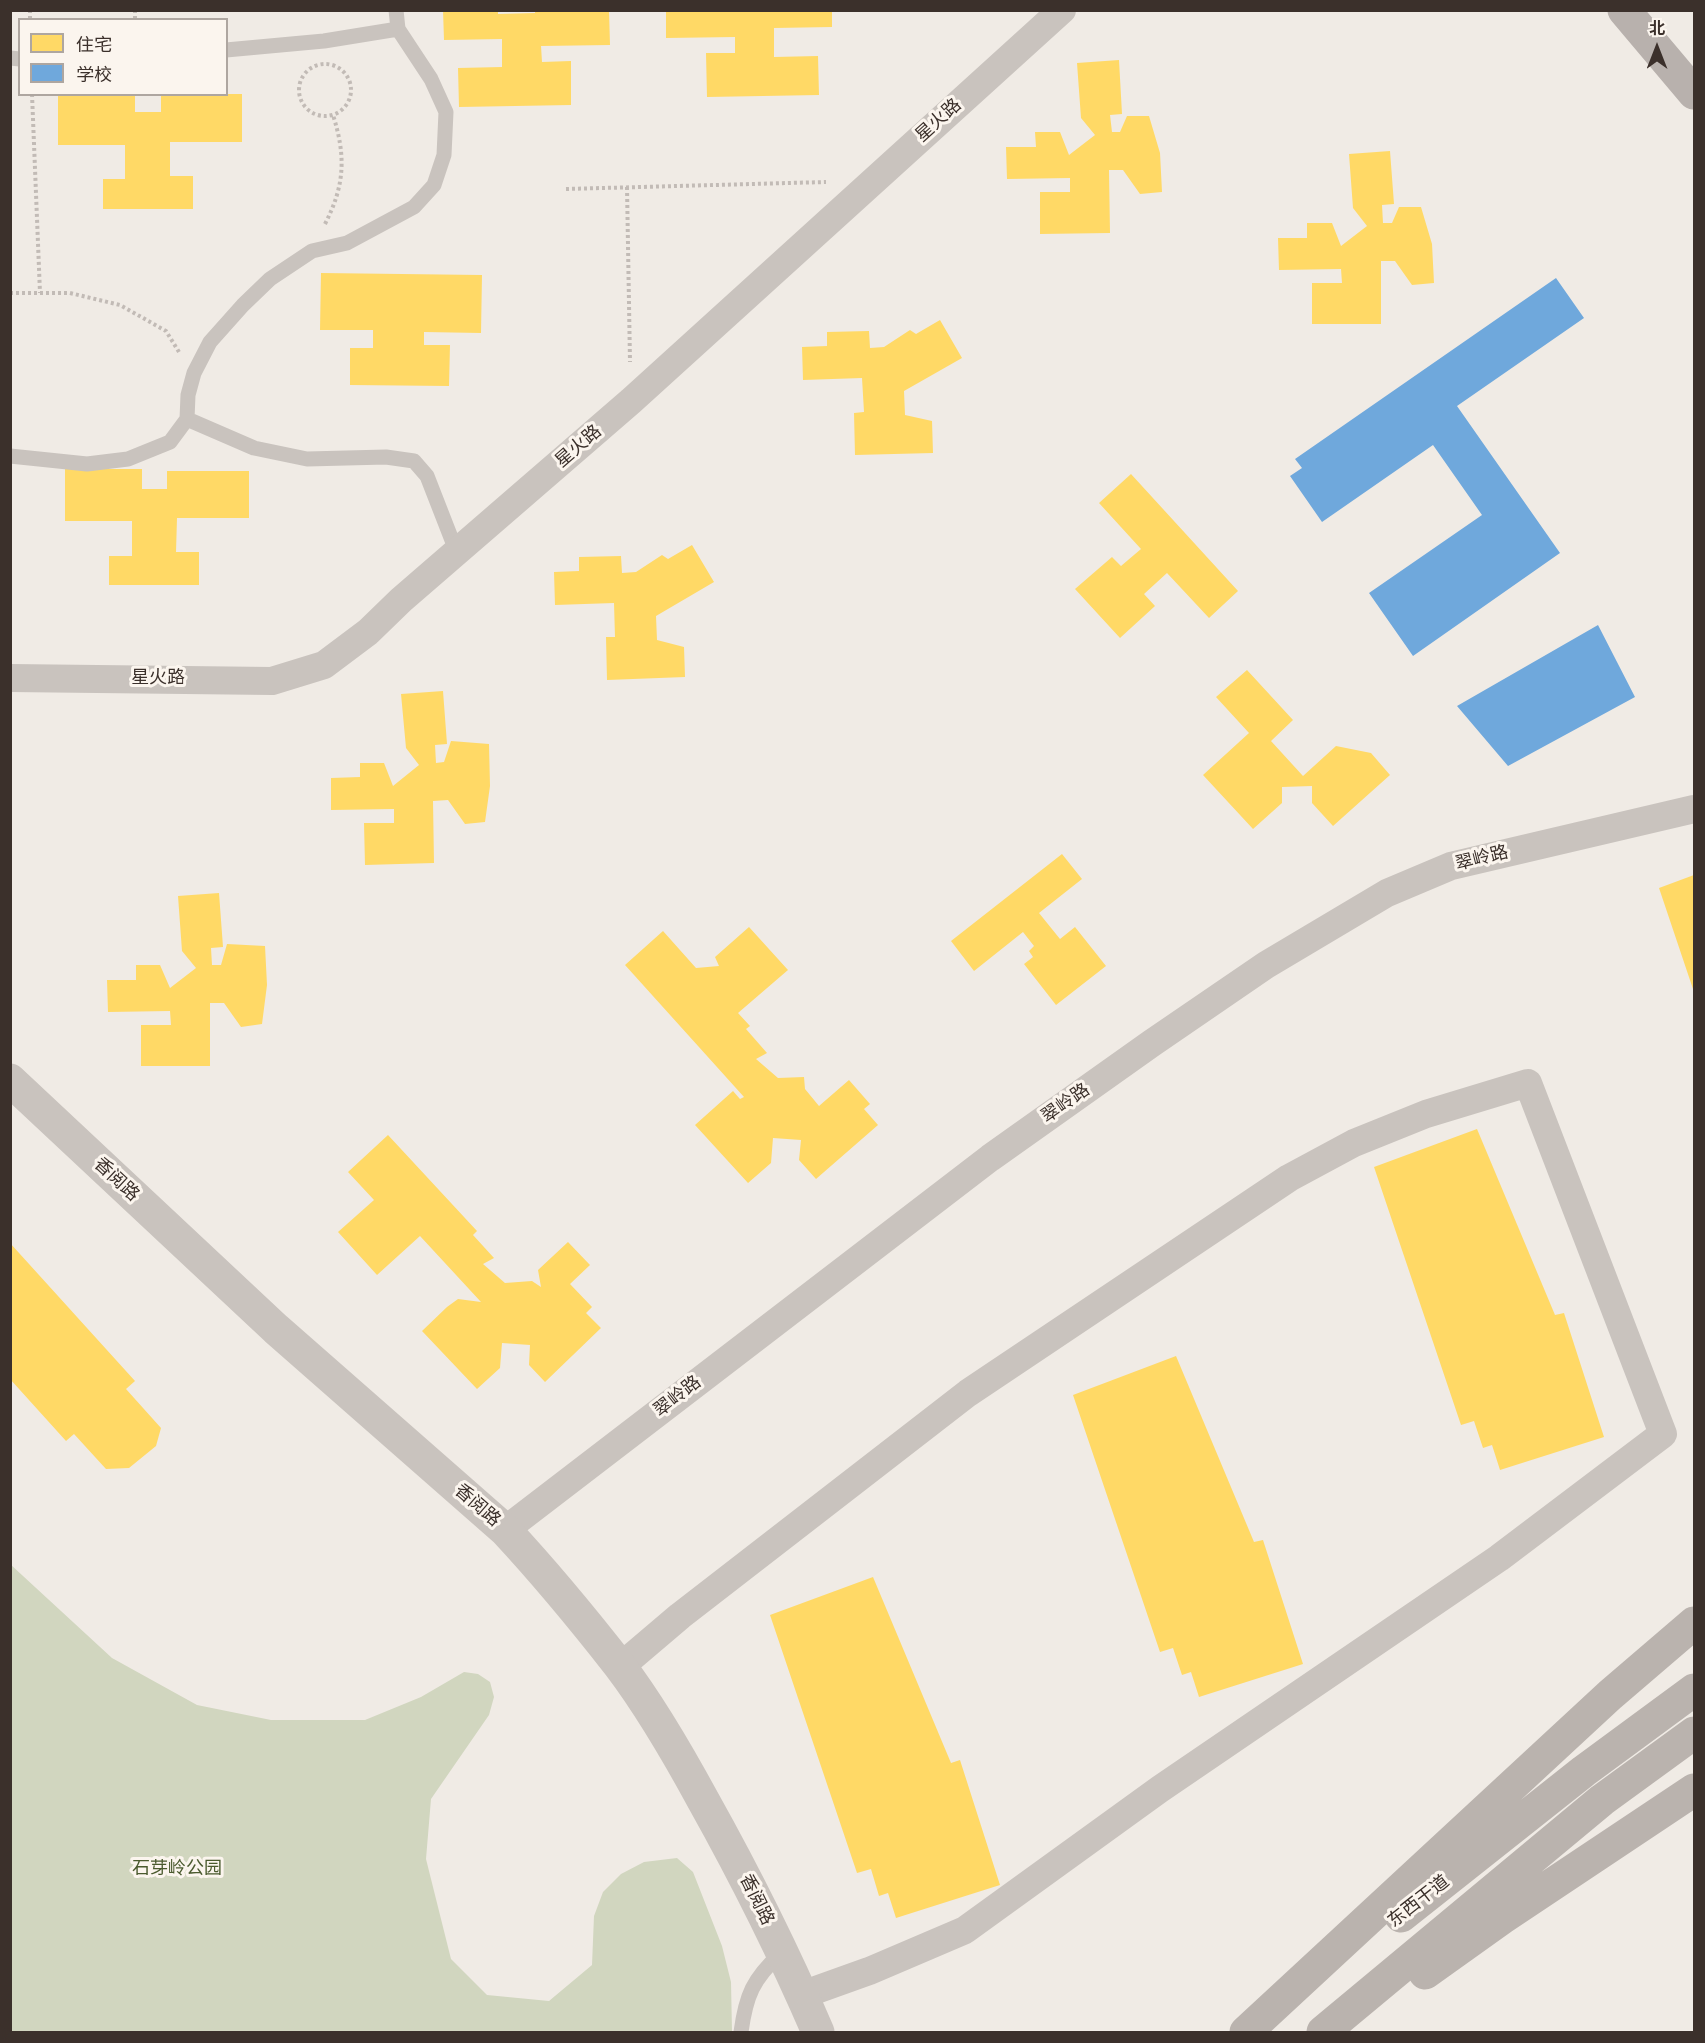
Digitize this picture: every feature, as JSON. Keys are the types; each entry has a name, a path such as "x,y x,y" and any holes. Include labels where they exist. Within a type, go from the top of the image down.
{"main road":[{"path":"1624,10 1695,93"},
{"path":"1246,2032 1610,1695 1695,1623"},
{"name":"东西干道","path":"1254,2032 1584,1771 1695,1690"},
{"name":"东西干道","path":"1323,2032 1602,1800 1695,1733"},
{"path":"1340,2032 1502,1918 1695,1790"}],"street":[{"name":"星火路","path":"10,678 272,681 324,665 368,632 401,600 631,401 1062,10"},
{"name":"翠岭路","path":"505,1530 990,1158 1266,965 1387,893 1451,866 1695,809"},
{"name":"香阅路","path":"10,1080 276,1329 505,1530 538,1566 620,1667 676,1750 731,1849 818,2032"},
{"path":"620,1667 680,1616 968,1393 1289,1178 1354,1143 1426,1114 1528,1083 1663,1434 1499,1558 1160,1789 965,1930 869,1971 802,1995"}],"lane":[{"path":"10,456 87,464 128,459 170,442 187,419 188,395 194,373 210,342 243,305 270,279 312,251 347,243 414,207 434,185 444,155 446,112 430,79 398,29 396,10"},
{"path":"228,50 324,41 398,29"},
{"path":"187,419 254,448 307,459 386,457 414,461 427,476 457,553"},
{"path":"741,2032 745,2008 754,1983 781,1953"}],"path":[{"path":"333,65 346,74 350,82 350,98 341,111 333,115 316,114 309,110 300,95 303,77 308,70 316,66 333,65"},
{"path":"32,96 40,293"},
{"path":"312,251 333,209 340,183 343,159 333,115"},
{"path":"566,189 872,182"},
{"path":"627,187 631,401"},
{"path":"10,293 70,293 120,305 166,331 194,373"}],"green space":[{"name":"石芽岭公园","path":"10,1564 112,1658 197,1705 271,1720 365,1720 421,1697 464,1672 478,1674 490,1682 494,1697 489,1715 431,1799 426,1859 451,1959 487,1995 549,2001 592,1965 594,1916 603,1892 621,1874 644,1862 677,1858 693,1872 722,1946 731,1982 732,2032 11,2032"}],"building: 住宅":[{"path":"443,10 498,10 498,14 535,13 535,10 609,10 610,45 541,46 542,62 571,61 571,105 459,107 458,68 502,67 502,39 444,40"},
{"path":"666,10 832,10 832,27 774,28 774,57 818,56 819,95 707,97 706,53 735,53 735,37 666,38"},
{"path":"1119,60 1122,114 1110,115 1112,132 1120,132 1127,116 1149,116 1160,153 1162,192 1140,194 1123,170 1109,170 1110,233 1040,234 1040,192 1070,192 1070,178 1007,179 1006,147 1036,147 1035,132 1060,132 1069,155 1095,135 1081,118 1077,63"},
{"path":"242,94 242,142 170,142 170,176 193,176 193,209 103,209 103,179 125,179 125,145 58,145 58,96 135,96 135,112 161,112 161,96"},
{"path":"1390,151 1394,204 1382,205 1383,223 1392,223 1399,207 1421,207 1432,244 1434,283 1412,285 1395,261 1381,261 1381,324 1312,324 1312,283 1342,283 1341,269 1279,270 1278,238 1307,238 1307,223 1332,223 1341,246 1367,226 1353,208 1349,154"},
{"path":"321,273 482,275 481,333 424,332 424,345 450,345 449,386 350,385 350,348 373,348 373,330 320,330"},
{"path":"940,320 962,358 904,391 905,415 932,421 933,453 855,455 854,413 864,412 862,378 803,380 802,347 827,346 827,332 869,331 870,348 884,347 910,330 916,334"},
{"path":"65,469 142,469 142,489 167,489 167,471 249,471 249,518 177,518 176,552 199,552 199,585 109,585 109,556 132,556 132,521 65,521"},
{"path":"1131,474 1238,591 1209,618 1167,573 1144,594 1155,606 1120,638 1075,589 1112,557 1121,566 1141,549 1099,503"},
{"path":"692,545 714,582 656,616 657,640 684,647 685,677 607,680 606,637 615,637 614,603 555,605 554,572 579,571 579,557 621,556 622,573 636,572 662,555 668,559"},
{"path":"1247,670 1293,720 1271,741 1303,776 1336,746 1371,753 1390,775 1333,826 1312,803 1312,786 1282,787 1282,803 1253,829 1203,775 1249,733 1216,697"},
{"path":"443,691 447,744 435,745 436,763 444,762 451,741 489,744 490,786 485,822 465,824 448,800 433,801 434,863 365,865 364,823 394,823 394,809 331,810 331,778 360,777 360,763 384,763 393,786 419,765 406,748 401,694"},
{"path":"1062,854 1082,879 1039,913 1060,939 1075,927 1106,966 1056,1005 1024,964 1033,957 1029,951 1034,946 1023,932 974,971 951,941"},
{"path":"1694,875 1694,992 1659,888"},
{"path":"219,893 223,947 211,948 212,965 221,965 227,944 265,946 267,985 262,1024 241,1027 224,1003 210,1003 210,1066 141,1066 141,1025 171,1025 170,1011 108,1012 107,980 136,980 136,965 160,965 170,988 196,968 182,951 178,896"},
{"path":"749,927 788,970 738,1013 750,1026 746,1029 767,1053 756,1059 778,1078 804,1077 805,1089 819,1106 849,1080 870,1104 864,1109 878,1125 816,1179 799,1160 801,1140 773,1138 771,1163 748,1183 695,1125 733,1091 740,1099 744,1097 625,965 663,931 696,968 719,966 715,957"},
{"path":"1477,1129 1555,1315 1564,1313 1604,1437 1500,1470 1492,1445 1483,1448 1474,1421 1461,1425 1374,1167"},
{"path":"388,1135 477,1231 473,1235 494,1258 483,1264 505,1283 532,1281 541,1287 538,1270 568,1242 590,1265 570,1284 592,1307 586,1313 601,1328 545,1382 529,1365 530,1345 502,1343 500,1368 477,1389 422,1331 458,1299 481,1302 420,1236 377,1275 338,1232 374,1200 348,1172"},
{"path":"10,1243 135,1381 126,1389 161,1428 156,1446 129,1468 106,1469 74,1434 66,1441 10,1379"},
{"path":"1176,1356 1254,1542 1263,1540 1303,1664 1199,1697 1191,1672 1182,1675 1173,1648 1160,1652 1073,1395"},
{"path":"873,1577 951,1763 960,1760 1000,1885 896,1918 888,1893 879,1896 871,1869 857,1873 770,1615"}],"building: 学校":[{"path":"1556,278 1584,318 1457,406 1560,553 1413,656 1369,593 1482,515 1433,445 1322,522 1290,476 1302,468 1295,459"},
{"path":"1598,625 1635,697 1508,766 1457,706"}]}
